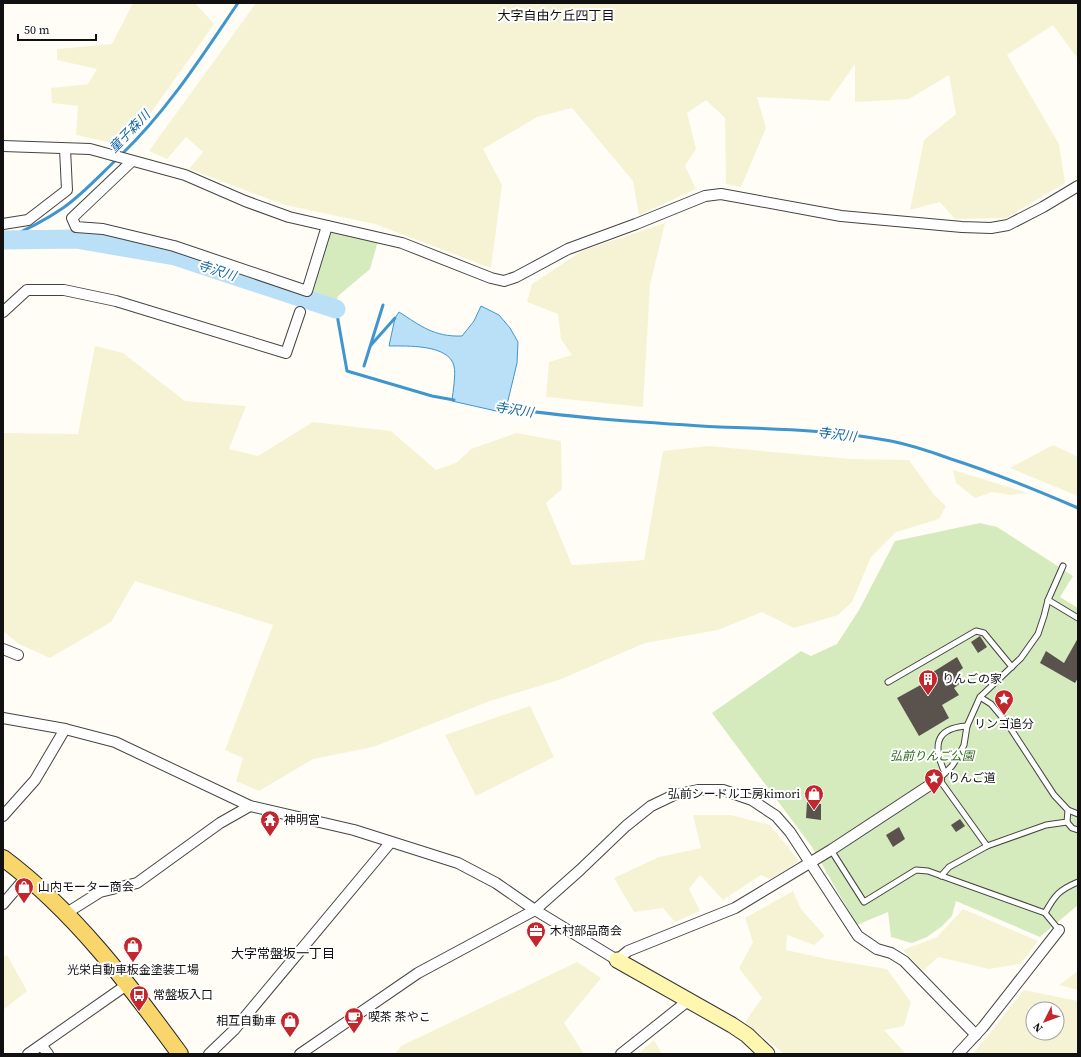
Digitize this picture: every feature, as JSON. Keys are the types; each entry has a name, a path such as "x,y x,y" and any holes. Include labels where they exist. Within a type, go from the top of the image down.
{"main road":[{"path":"3,858 27,876 98,948 128,984 180,1054"}],"street":[{"path":"3,146 90,149 113,155 185,175 245,201 290,217 402,243 491,278 504,281 516,277 568,249 710,195 721,194 840,216 962,227 990,228 1008,225 1043,207 1078,186"},
{"path":"3,224 28,220 67,190 65,149"},
{"path":"130,160 72,218 76,228 103,229 174,246 307,291 327,226"},
{"path":"3,312 27,290 64,290 116,301 286,353 300,312"},
{"path":"3,649 18,655"},
{"path":"3,718 65,729 115,742 250,806 354,830 458,863 496,883 535,910 617,960 737,1028 767,1054"},
{"path":"3,816 35,780 65,729"},
{"path":"617,960 628,951 735,908 831,850 942,776"},
{"path":"300,1054 418,973 535,910 626,826 651,806 674,795 698,790 723,790 752,800 776,816 790,832 858,936 877,949 891,953 904,961 976,1035"},
{"path":"65,914 100,892 137,883 220,823 250,806"},
{"path":"209,1054 234,1030 390,842"},
{"path":"3,904 27,876"},
{"path":"958,1054 976,1035 1020,982 1059,930"},
{"path":"28,1054 45,1050 128,984"},
{"path":"621,1054 689,1000"}],"lane":[{"path":"942,776 959,755 964,744 967,726 980,697 1021,658 1038,634 1048,600 1062,566"},
{"path":"1048,600 1078,618"},
{"path":"888,682 976,631 984,633 1012,667"},
{"path":"980,697 991,704 1007,722 1054,795 1068,810 1078,814"},
{"path":"967,726 958,727 942,733 939,740 939,760 942,776 987,846"},
{"path":"1068,810 1067,822 1072,828 1078,830"},
{"path":"941,876 949,867 987,846 1046,825 1067,822"},
{"path":"831,850 864,902 916,870 928,871 1044,913 1059,930"},
{"path":"1044,913 1055,896 1066,887 1078,882"}],"shaded area":[{"path":"133,3 195,3 214,24 150,114 122,145 76,135 78,106 52,103 51,88 88,84 97,69 57,60 57,49 112,44"},
{"path":"256,3 1078,3 1078,59 1053,25 1007,55 1059,144 1065,183 1006,218 955,219 940,202 910,210 924,140 956,114 949,75 909,99 855,102 855,64 829,101 757,97 766,128 741,187 726,184 725,118 706,100 687,113 696,149 685,166 696,189 639,215 633,181 572,108 537,117 483,149 502,185 491,268 375,224 285,205 189,169 203,152 186,137 167,159 149,151"},
{"path":"665,223 650,285 643,407 546,397 549,362 572,355 561,339 558,314 527,302 532,284 582,251"},
{"path":"95,346 123,353 185,401 246,406 229,449 258,456 313,422 391,431 436,470 456,463 471,449 516,433 561,441 562,489 546,503 572,565 644,560 663,451 708,446 851,459 909,460 935,496 946,506 939,519 896,532 871,557 852,602 838,615 794,628 762,612 718,630 645,643 559,680 490,701 373,747 313,759 259,791 236,781 243,758 225,750 273,625 135,581 111,622 50,658 19,644 3,631 3,433 78,434"},
{"path":"1053,445 1078,457 1078,496 1010,468"},
{"path":"953,470 1028,493 1010,495 992,492 975,498 956,483"},
{"path":"530,706 554,757 476,796 445,735"},
{"path":"693,815 731,815 770,825 799,861 770,879 761,875 723,900 700,875 689,889 700,911 675,922 663,908 634,912 614,878 659,857 701,848"},
{"path":"793,891 801,909 825,936 814,945 787,935 786,950 827,959 887,969 911,1002 904,1026 884,1030 906,1054 784,1054 745,1022 762,998 739,968 753,942 745,918"},
{"path":"963,909 1038,941 1020,964 989,969 938,957 923,971 903,950 937,937"},
{"path":"7,955 27,991 3,1010 3,957"},
{"path":"577,962 601,978 564,1023 584,1054 395,1054 401,1046"},
{"path":"1078,971 1078,990 1059,985"},
{"path":"1024,990 1078,1001 1078,1054 973,1054"},
{"path":"654,1040 662,1054 638,1054"}],"green space":[{"path":"334,230 378,241 370,269 338,296 337,300 311,291 329,234"},
{"name":"弘前りんご公園","path":"980,523 997,527 1073,576 1060,597 1078,608 1078,905 1040,937 956,901 952,916 941,927 927,937 912,943 891,937 888,912 857,925 812,847 712,713 801,651 811,656 837,644 859,610 895,541"}],"water":[{"path":"481,306 499,315 510,328 518,342 517,363 505,413 452,401 455,369 450,359 444,354 436,350 426,348 389,346 395,318 399,312 428,330 443,335 462,336 474,321"}],"building":[{"path":"980,636 987,647 978,653 971,642"},
{"path":"1078,638 1078,678 1075,683 1040,663 1046,651 1064,663"},
{"name":"りんごの家","path":"957,657 963,668 957,673 962,682 954,688 959,695 942,705 949,718 919,736 897,698 935,677 933,672"},
{"name":"弘前シードル工房kimori","path":"807,802 821,804 821,820 806,818"},
{"path":"960,819 965,826 956,832 951,825"},
{"path":"899,827 905,839 893,847 886,835"}],"waterway":[{"name":"童子森川","path":"121,155 154,120 184,82 238,3"},
{"name":"童子森川","path":"3,240 34,226 63,208 84,191 117,159"},
{"name":"寺沢川","path":"3,240 76,239 175,256 336,309"},
{"path":"364,366 383,305"},
{"name":"寺沢川","path":"336,309 347,371 432,396 454,400"},
{"path":"371,345 395,318"},
{"name":"寺沢川","path":"503,407 540,413 602,419 806,431 870,437 921,449 984,470 1078,508"}],"place":[{"name":"りんごの家","path":"928,696"},
{"name":"リンゴ追分","path":"1004,716"},
{"name":"りんご道","path":"934,795"},
{"name":"弘前シードル工房kimori","path":"814,811"},
{"name":"神明宮","path":"270,837"},
{"name":"山内モーター商会","path":"24,904"},
{"name":"木村部品商会","path":"536,948"},
{"name":"光栄自動車板金塗装工場","path":"133,963"},
{"name":"常盤坂入口","path":"139,1012"},
{"name":"喫茶 茶やこ","path":"354,1034"},
{"name":"相互自動車","path":"290,1038"}],"district":[{"name":"大字自由ケ丘四丁目","path":"556,15"},
{"name":"大字常盤坂一丁目","path":"283,953"}]}
